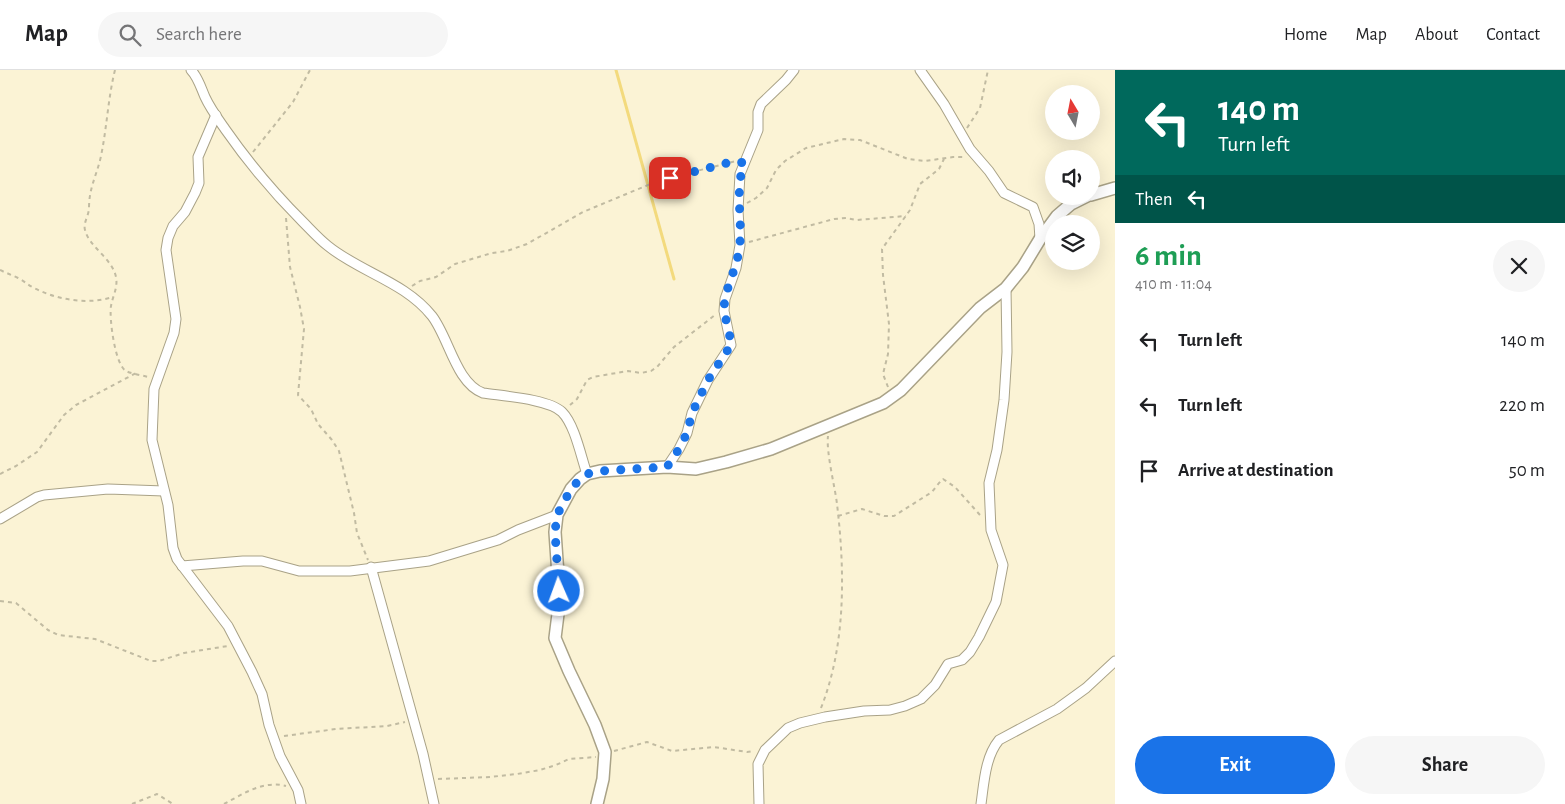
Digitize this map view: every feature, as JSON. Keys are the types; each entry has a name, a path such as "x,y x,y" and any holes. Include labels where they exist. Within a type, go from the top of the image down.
{"street":[{"path":"667,467 687,433 692,413 708,380 731,345 724,311 725,299 736,268 740,245 738,210 740,174 758,130 758,112 761,104 794,70"},
{"path":"920,70 944,104 970,149 980,159 1004,194 1033,207 1039,224 1040,239"},
{"path":"193,71 206,99 247,159 288,206 328,247 404,291 420,303 443,332 457,364 470,386 476,391 527,400 554,407 561,411 576,438 587,474"},
{"path":"216,115 198,157 199,182 196,193 185,212 173,226 168,238 166,250 176,319 174,333 154,389 152,440 164,491 173,548 177,559 228,626 262,694 273,737 280,756 298,790 300,804"},
{"path":"1100,192 1115,188"},
{"path":"597,804 603,779 605,754 595,724 568,671 555,638 559,606 555,532 557,515 571,489 587,474 600,471 667,467 696,469 726,462 771,449 883,403 902,390 980,308 1006,288 1023,267 1057,216 1069,205"},
{"path":"759,804 758,764 765,750 788,728 816,719 864,711 890,710 921,699 934,685 948,664 962,660 970,652 987,622 996,602 1003,565 991,530 989,483 997,450 1004,400 1007,352 1006,288"},
{"path":"0,520 37,497 44,495 108,489 164,491"},
{"path":"182,566 262,561 299,571 350,571 429,561 498,540 557,515"},
{"path":"372,567 423,754 434,804"},
{"path":"981,804 989,757 999,740 1057,709 1086,688 1115,661"}],"path":[{"path":"115,70 108,97 101,156 91,183 89,214 85,229 94,246 110,264 116,275 117,287 110,307 115,351 119,364 125,370 157,380"},
{"path":"247,159 293,102 310,70"},
{"path":"964,137 966,130 980,108 988,70"},
{"path":"738,210 767,188 776,170 785,161 806,148 844,139 860,140 908,159 926,161 953,157 980,159"},
{"path":"891,397 883,374 888,354 889,324 882,249 906,216 920,184 939,169 944,159"},
{"path":"404,291 420,281 436,276 455,264 527,244 583,212 648,186 722,164 735,161 744,163"},
{"path":"288,206 286,220 290,267 304,329 298,395 311,409 318,424 339,451 357,533 372,567"},
{"path":"740,245 834,219 846,218 857,220 906,216"},
{"path":"0,270 49,295 68,300 100,301 113,297"},
{"path":"561,411 577,400 587,380 628,371 650,372 657,367 674,347 710,318 724,311"},
{"path":"0,474 37,452 64,415 76,405 136,373"},
{"path":"816,719 834,664 842,591 838,516 828,440 831,424"},
{"path":"838,516 862,509 884,516 894,516 932,492 944,479 955,486 991,530"},
{"path":"0,600 16,604 48,630 58,635 95,639 151,661 159,661 184,653 212,648 238,646"},
{"path":"273,737 336,729 387,726 401,724 412,719"},
{"path":"428,780 517,774 540,770 569,760 622,750 647,742 672,751 714,747 747,752 765,750"},
{"path":"224,804 261,786 272,784 284,785 298,790"},
{"path":"132,804 158,794 173,804"}],"waterway":[{"path":"616,70 674,279"}],"route":[{"path":"559,591 555,532 557,515 571,489 587,474 600,471 667,467 687,433 692,413 708,380 731,345 724,311 725,299 736,268 740,245 739,186 740,174 744,163 735,161 670,178"}]}
